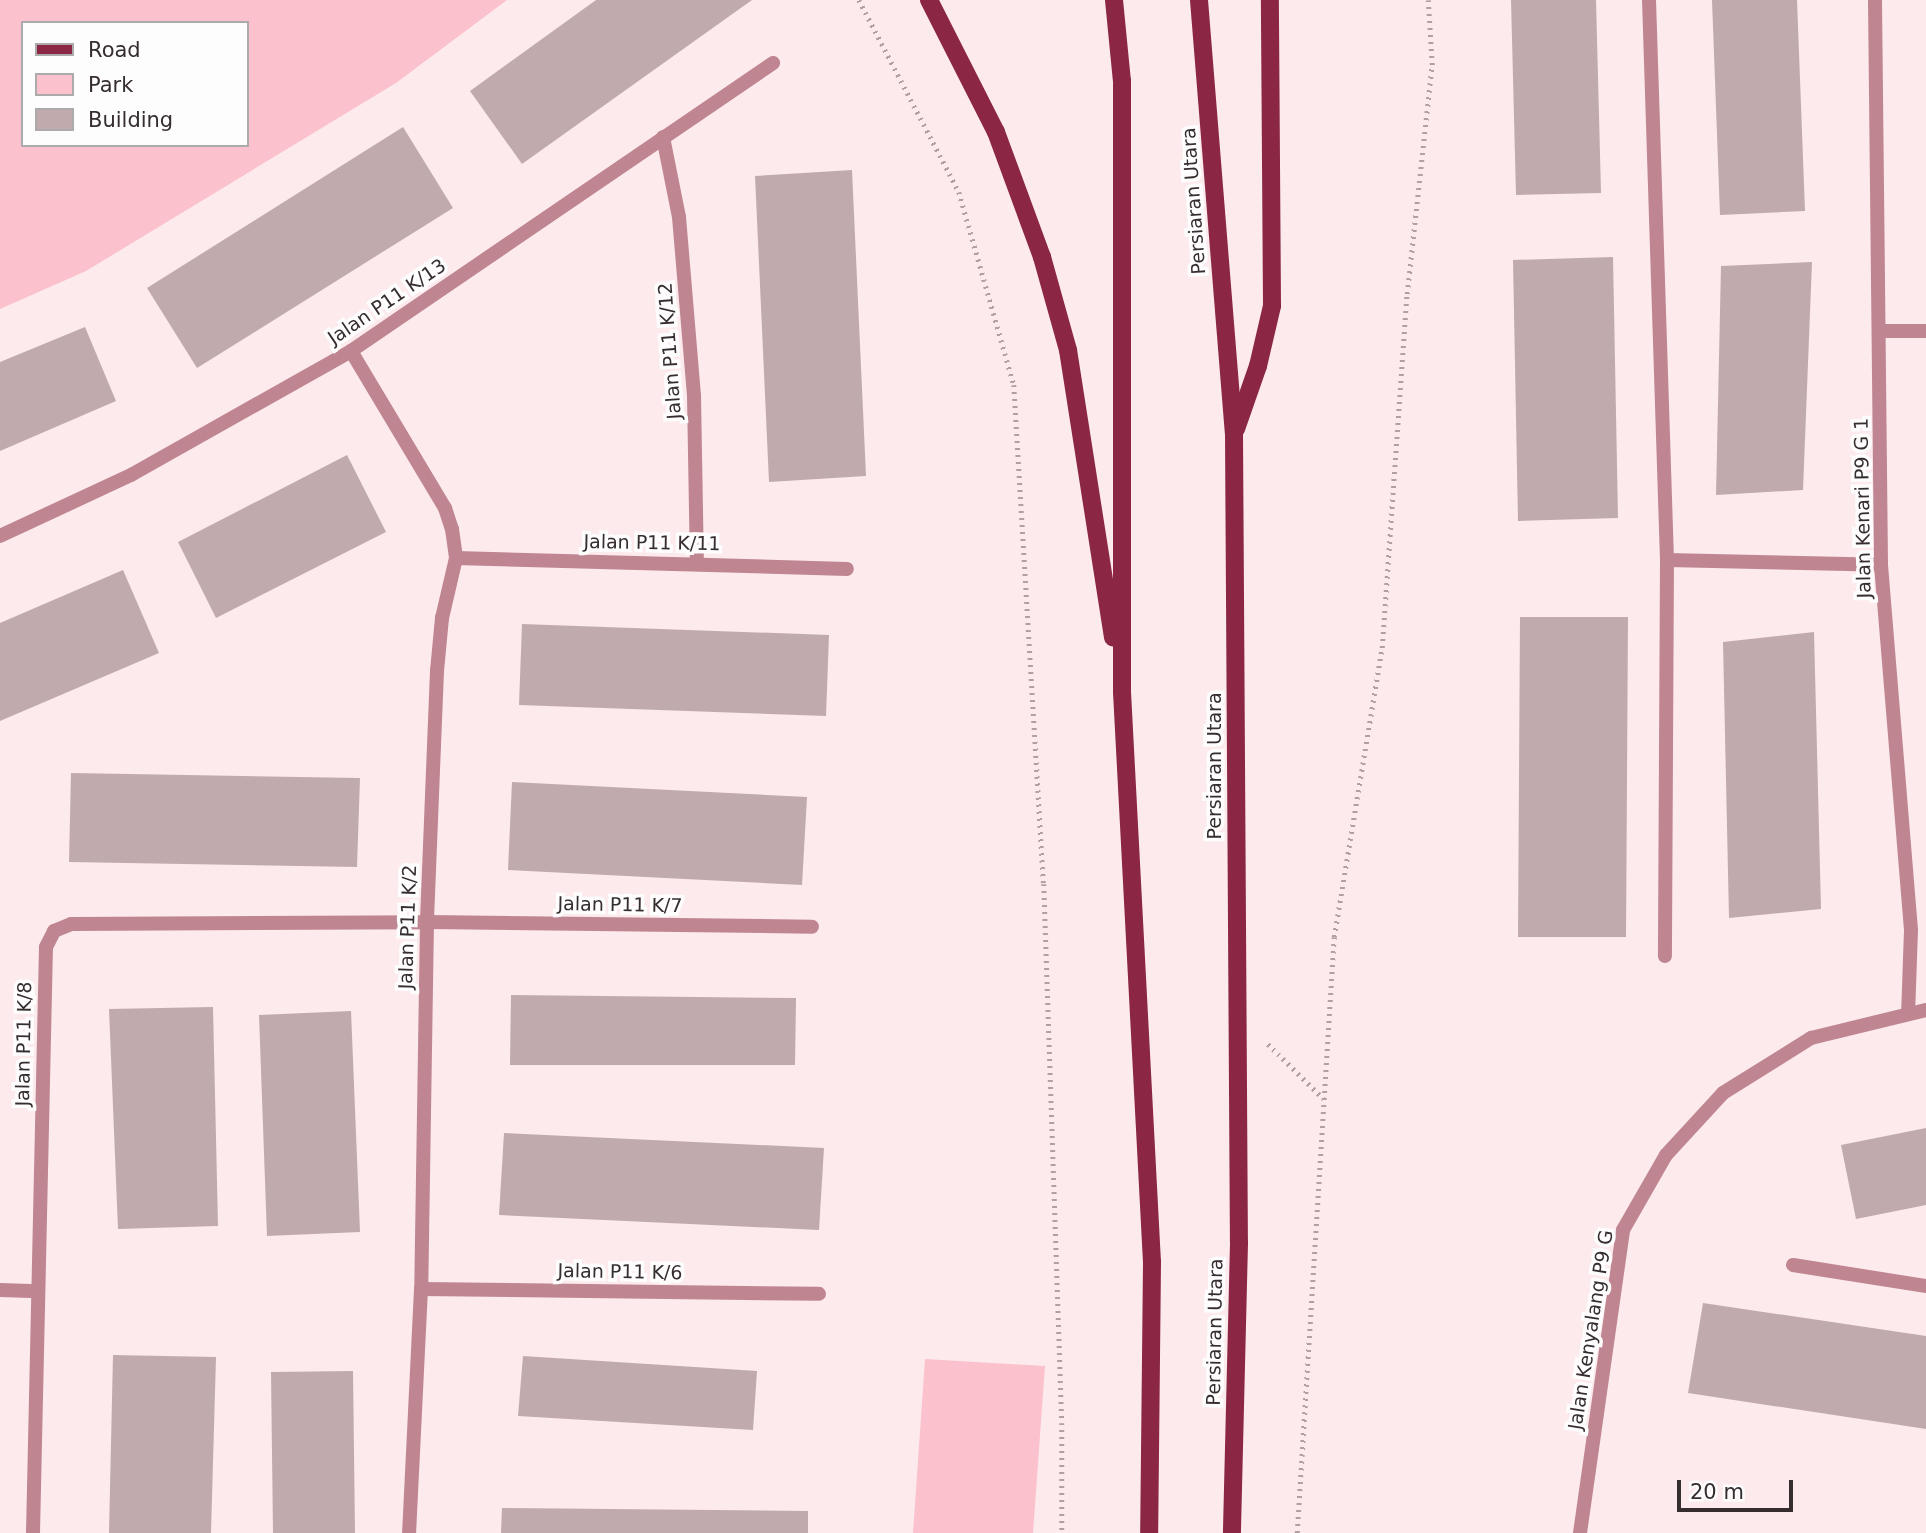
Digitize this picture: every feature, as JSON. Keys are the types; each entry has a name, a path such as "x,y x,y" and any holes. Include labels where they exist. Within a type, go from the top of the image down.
{"main road":[{"path":"929,0 996,132 1046,270 1068,350 1122,692"},
{"path":"1114,0 1122,81 1122,692 1152,1262 1149,1533"},
{"name":"Persiaran Utara","path":"1199,0 1234,434 1239,1243 1232,1533"},
{"path":"1234,434 1258,366 1272,306 1270,0"}],"street":[{"path":"1649,0 1667,560 1665,956"},
{"name":"Jalan Kenari P9 G 1","path":"1875,0 1881,565 1910,930 1908,1014"},
{"name":"Jalan P11 K/13","path":"0,536 131,475 351,351 773,63"},
{"name":"Jalan P11 K/12","path":"663,137 679,217 694,396 697,563"},
{"path":"1879,331 1926,331"},
{"name":"Jalan P11 K/2","path":"351,351 445,508 452,528 456,558 442,618 437,671 427,922 421,1289 409,1533"},
{"name":"Jalan P11 K/11","path":"456,558 847,569"},
{"path":"1667,560 1881,565"},
{"name":"Jalan P11 K/7","path":"427,922 813,928"},
{"name":"Jalan P11 K/8","path":"33,1533 46,947 54,931 71,924 427,922"},
{"name":"Jalan Kenyalang P9 G","path":"1580,1533 1623,1230 1666,1155 1723,1093 1811,1038 1926,1010"},
{"path":"1793,1265 1926,1286"},
{"name":"Jalan P11 K/6","path":"421,1289 819,1294"},
{"path":"0,1290 38,1291"}],"path":[{"path":"859,0 959,192 1014,385 1044,884 1062,1423 1062,1533"},
{"path":"1297,1533 1334,937 1382,648 1407,294 1432,65 1428,0"},
{"path":"1237,1014 1324,1100"}],"green space":[{"path":"0,0 507,0 396,83 86,271 0,309"},
{"path":"925,1359 1045,1366 1033,1533 913,1533"}],"building":[{"path":"596,0 752,0 522,164 470,91"},
{"path":"1511,0 1596,0 1601,193 1516,195"},
{"path":"1712,0 1797,0 1805,211 1720,215"},
{"path":"403,127 453,208 197,368 147,288"},
{"path":"852,170 866,476 769,482 755,176"},
{"path":"1613,257 1618,518 1518,521 1513,260"},
{"path":"1812,262 1803,490 1716,495 1721,266"},
{"path":"85,327 116,401 0,451 0,362"},
{"path":"347,455 386,532 216,618 178,542"},
{"path":"123,570 159,653 0,721 0,623"},
{"path":"1520,617 1628,617 1626,937 1518,937"},
{"path":"522,624 829,635 826,716 519,705"},
{"path":"1814,632 1821,909 1729,918 1723,642"},
{"path":"71,773 360,778 357,867 69,862"},
{"path":"512,782 807,797 802,885 508,870"},
{"path":"511,995 796,998 795,1065 510,1065"},
{"path":"213,1007 218,1226 118,1229 109,1009"},
{"path":"351,1011 360,1232 267,1236 259,1015"},
{"path":"1926,1128 1926,1205 1856,1219 1841,1145"},
{"path":"504,1133 824,1148 819,1230 499,1215"},
{"path":"1703,1303 1926,1336 1926,1429 1688,1393"},
{"path":"113,1355 216,1357 211,1533 109,1533"},
{"path":"523,1356 757,1371 753,1430 518,1416"},
{"path":"353,1371 355,1533 273,1533 271,1372"},
{"path":"502,1508 808,1511 808,1533 501,1533"}]}
